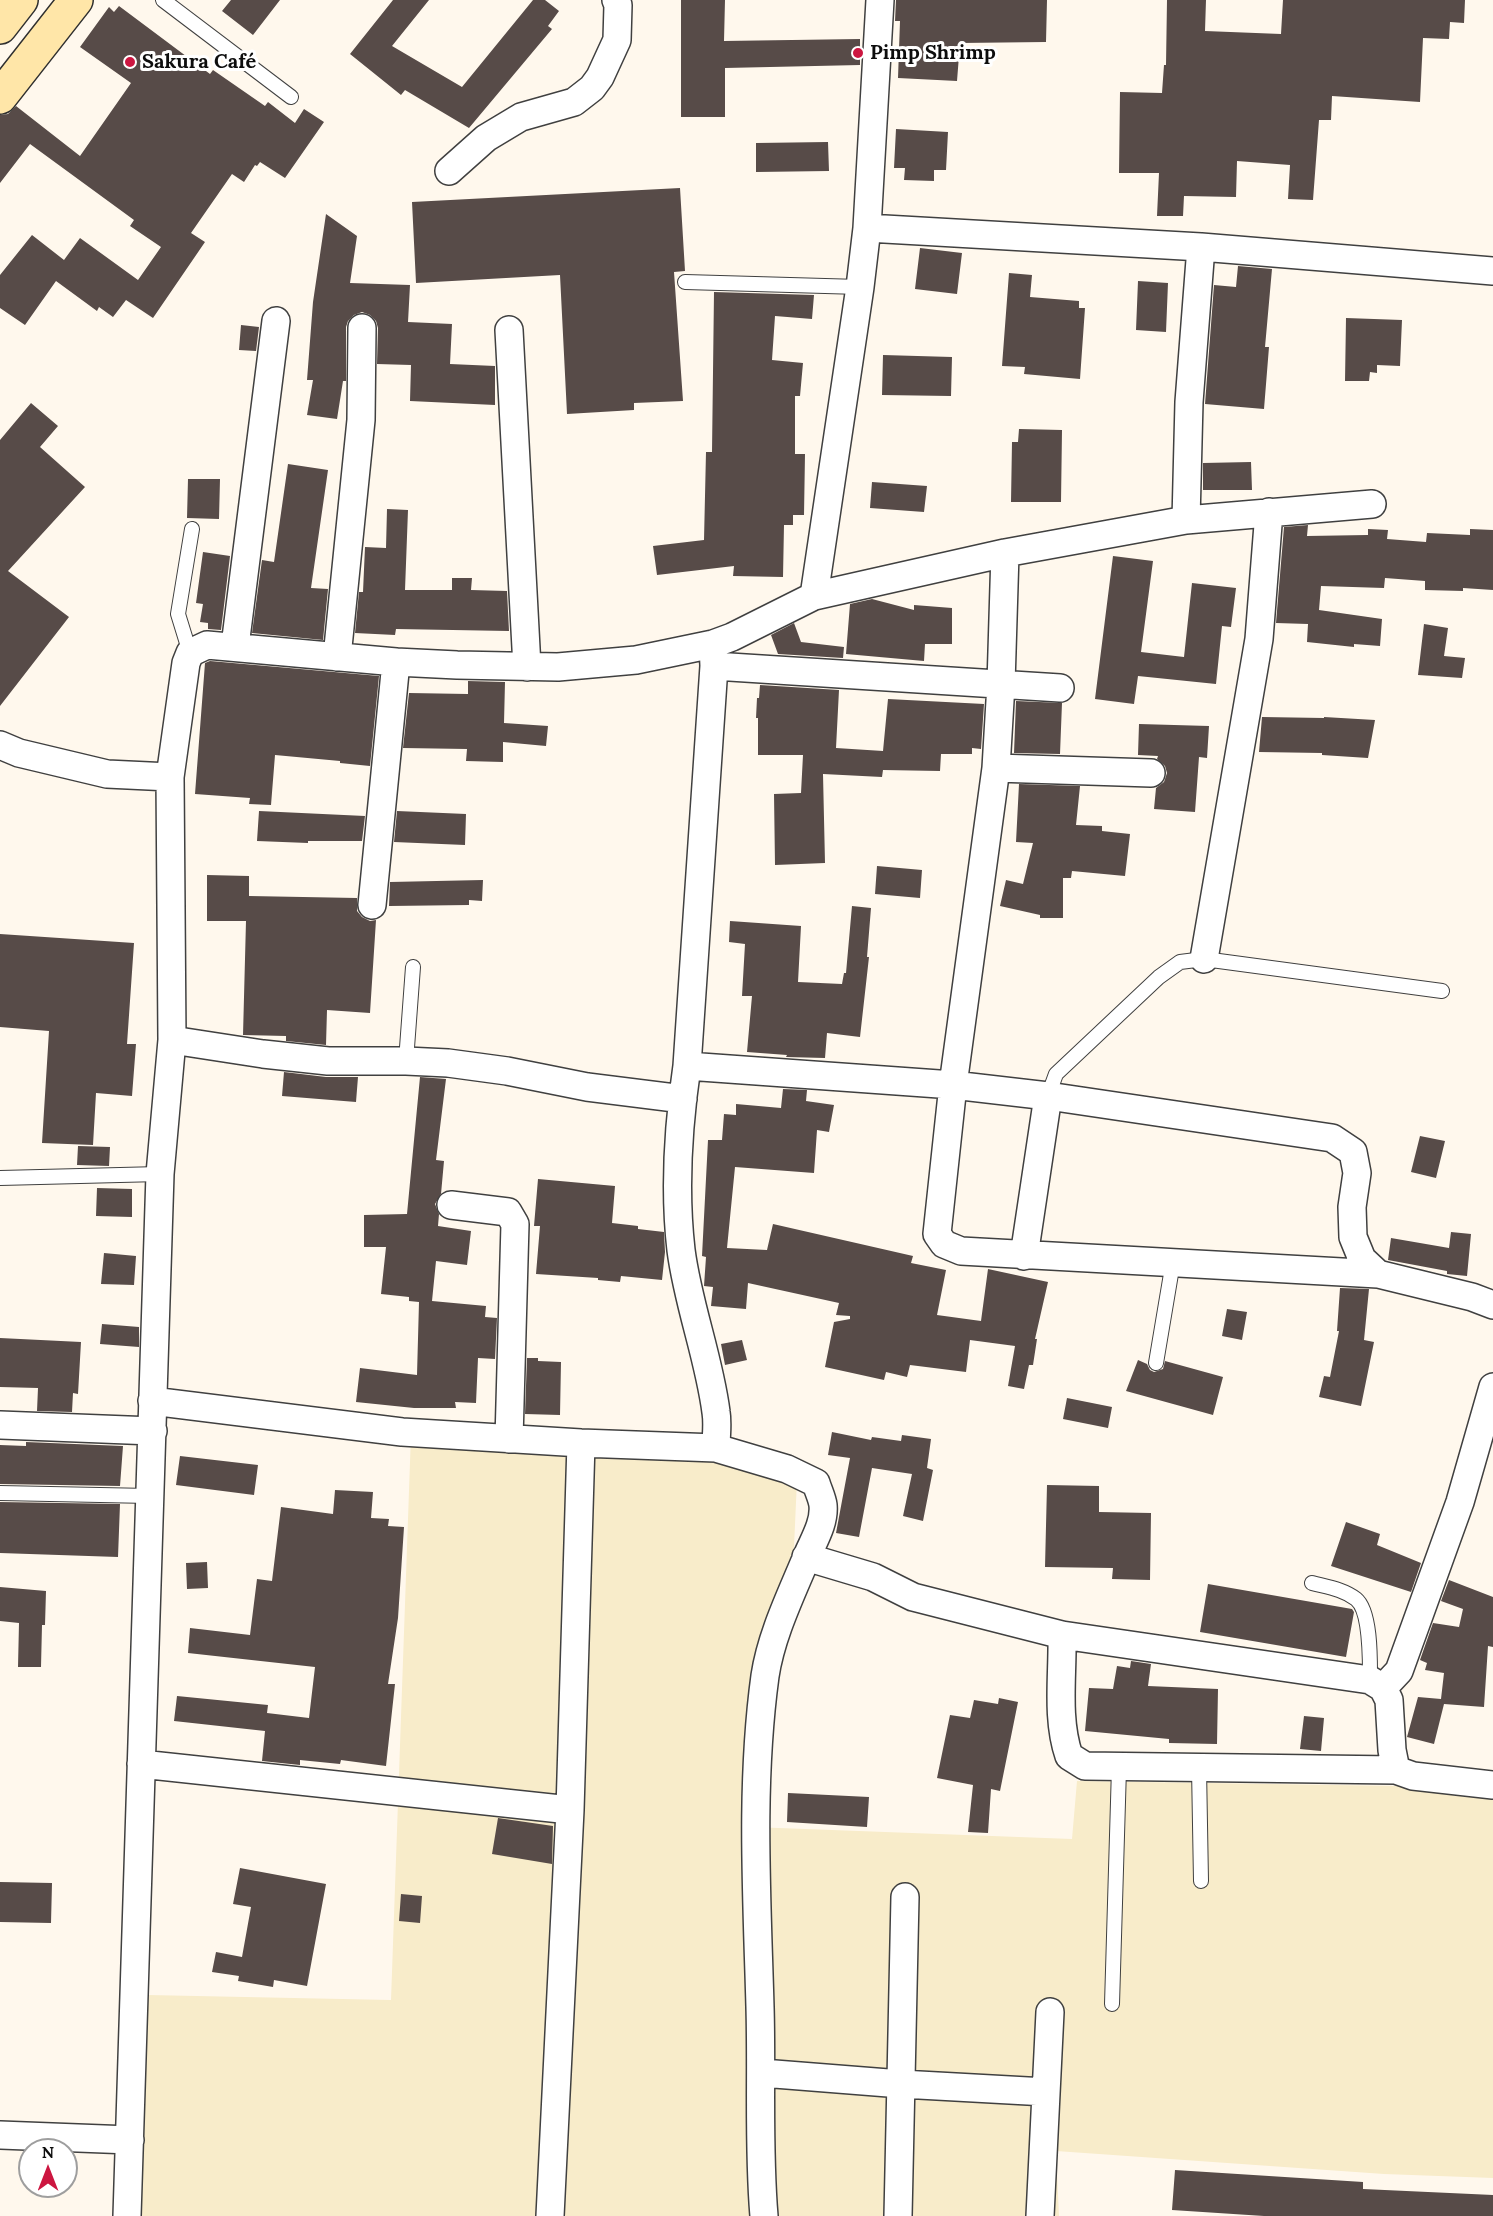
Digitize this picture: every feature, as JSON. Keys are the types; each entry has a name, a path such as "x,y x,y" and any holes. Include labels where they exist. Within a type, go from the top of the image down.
{"main road":[{"path":"0,27 21,0"},
{"path":"0,97 76,0"}],"street":[{"path":"449,171 486,138 521,117 574,102 592,88 600,77 617,40 616,0"},
{"path":"814,596 867,228 880,0"},
{"path":"867,228 1201,247 1493,271"},
{"path":"1186,520 1189,402 1201,247"},
{"path":"235,646 276,321"},
{"path":"337,657 361,420 362,328"},
{"path":"509,330 527,667"},
{"path":"716,1448 717,1415 681,1251 676,1181 682,1099 687,1066 713,655 732,637 814,596 1005,553 1186,520 1371,504"},
{"path":"1204,960 1259,639 1269,512"},
{"path":"1005,553 996,768 953,1085 937,1234 944,1244 961,1251 1378,1274 1472,1297 1493,1305"},
{"path":"127,2216 160,1174 172,1040 170,777 186,663 190,653 207,645 235,646 396,662 527,667 558,667 713,655 1060,688"},
{"path":"372,905 396,662"},
{"path":"0,745 19,753 107,774 170,777"},
{"path":"996,768 1151,773"},
{"path":"172,1040 328,1061 448,1063 507,1071 587,1087 682,1099"},
{"path":"687,1066 953,1085 1048,1095 1332,1138 1353,1152 1357,1173 1352,1207 1353,1237 1362,1259 1378,1274"},
{"path":"1024,1256 1048,1095"},
{"path":"452,1205 508,1212 515,1224 509,1439"},
{"path":"806,1557 873,1577 913,1597 1062,1635 1377,1684 1399,1671 1457,1513 1493,1387"},
{"path":"152,1401 402,1432 581,1443 716,1448 787,1469 816,1483 823,1505 819,1530 806,1557 772,1645 760,1717 756,1783 756,1855 762,2073 761,2180 764,2216"},
{"path":"0,1425 153,1431"},
{"path":"550,2216 570,1810 581,1443"},
{"path":"1062,1635 1063,1722 1070,1756 1085,1766 1396,1770 1413,1776 1493,1785"},
{"path":"1377,1684 1389,1700 1392,1750 1396,1770"},
{"path":"141,1764 570,1810"},
{"path":"898,2216 905,1897"},
{"path":"1040,2216 1050,2012"},
{"path":"762,2073 901,2084 1046,2091"},
{"path":"0,2135 130,2140"}],"lane":[{"path":"163,0 291,97"},
{"path":"685,282 860,286"},
{"path":"190,653 178,614 192,530"},
{"path":"1048,1095 1056,1074 1159,977 1180,962 1204,960 1442,991"},
{"path":"406,1061 413,967"},
{"path":"0,1178 160,1174"},
{"path":"1156,1363 1173,1262"},
{"path":"0,1493 150,1497"},
{"path":"1312,1583 1345,1592 1359,1600 1368,1626 1377,1684"},
{"path":"1113,2004 1119,1768"},
{"path":"1198,1768 1201,1881"}],"shaded area":[{"path":"411,1434 683,1441 797,1480 794,1547 756,1653 752,1827 1072,1839 1077,1781 1398,1786 1493,1795 1493,2178 1384,2174 1056,2151 1059,2216 137,2216 148,1995 391,2000"}],"building":[{"path":"231,0 280,0 253,35 222,11"},
{"path":"393,0 429,0 392,46 462,87 533,0 545,0 559,11 548,26 552,29 469,128 405,90 401,95 350,54"},
{"path":"681,0 725,0 724,41 860,39 860,65 725,68 725,117 681,117"},
{"path":"896,0 1047,0 1046,42 960,43 957,81 898,78 900,21 895,21"},
{"path":"1167,0 1206,0 1205,31 1281,34 1283,0 1465,0 1464,23 1450,22 1449,39 1423,38 1420,102 1332,96 1331,120 1319,120 1313,200 1288,199 1290,165 1237,161 1236,197 1184,196 1183,216 1157,216 1159,173 1119,173 1120,92 1162,93 1164,65 1166,65"},
{"path":"119,6 210,74 213,70 265,106 268,102 295,123 304,109 324,122 285,178 260,162 257,166 255,165 244,182 232,174 191,233 205,242 153,318 126,300 113,317 99,307 97,311 56,281 25,325 0,308 0,275 32,235 64,260 80,238 138,280 161,247 130,226 134,220 30,144 0,183 0,115 8,114 16,106 80,156 131,83 80,47 109,7 114,12"},
{"path":"896,129 948,132 946,170 934,170 934,181 904,180 905,168 894,168"},
{"path":"828,142 829,171 756,172 756,143"},
{"path":"680,188 685,271 674,272 683,401 634,403 634,410 567,414 560,275 416,283 412,202"},
{"path":"326,214 357,236 350,283 410,285 408,322 452,324 450,364 495,366 495,405 410,401 411,365 377,364 378,328 376,321 370,315 362,312 354,315 346,327 346,381 343,381 337,419 307,415 313,380 307,380 313,302"},
{"path":"920,248 962,253 957,294 915,289"},
{"path":"1238,266 1272,269 1265,347 1269,347 1264,409 1205,404 1214,285 1236,287"},
{"path":"1009,273 1032,275 1030,297 1079,301 1079,308 1085,308 1080,379 1024,374 1025,367 1002,366"},
{"path":"1138,281 1168,283 1166,332 1136,330"},
{"path":"714,292 814,295 812,319 775,316 772,360 803,363 800,396 795,396 795,454 805,454 804,515 793,515 793,525 784,525 783,577 733,576 734,566 657,575 653,546 704,540 706,452 712,452"},
{"path":"1346,318 1402,320 1400,366 1377,365 1377,373 1370,372 1369,381 1345,381"},
{"path":"241,325 259,327 256,351 239,350"},
{"path":"883,355 952,357 951,396 882,395"},
{"path":"31,403 58,426 40,447 85,487 8,571 69,617 0,706 0,440"},
{"path":"1019,429 1062,430 1061,502 1011,502 1012,442 1018,442"},
{"path":"1251,462 1252,490 1203,490 1203,463"},
{"path":"288,464 328,470 311,588 328,589 323,640 252,633 262,560 274,562"},
{"path":"188,479 220,479 219,519 187,518"},
{"path":"872,482 927,486 924,512 870,508"},
{"path":"387,509 408,510 405,590 452,590 452,578 472,578 471,590 507,591 509,631 396,629 395,635 355,633 359,592 363,592 365,547 386,548"},
{"path":"1308,525 1307,536 1368,535 1368,529 1388,530 1387,539 1426,542 1427,533 1470,535 1470,529 1493,530 1493,590 1463,588 1463,591 1425,590 1425,581 1385,578 1384,588 1321,586 1319,610 1382,619 1380,646 1354,644 1354,647 1307,642 1308,624 1276,623 1284,527"},
{"path":"203,552 230,556 221,630 208,629 208,623 200,622 203,604 196,603"},
{"path":"1113,556 1153,561 1141,652 1184,657 1192,583 1236,588 1231,627 1222,626 1216,684 1138,676 1134,704 1095,699"},
{"path":"872,599 914,610 914,605 952,608 952,644 925,644 924,661 846,654 850,604"},
{"path":"794,623 801,642 844,647 843,658 778,654 771,635"},
{"path":"1424,624 1448,628 1444,656 1465,658 1462,678 1418,675"},
{"path":"210,661 379,676 370,766 275,755 271,805 249,804 250,798 195,794 205,663"},
{"path":"468,681 505,682 504,723 548,726 546,746 503,742 503,762 466,761 467,749 403,748 409,693 468,694"},
{"path":"760,685 839,690 836,748 883,751 888,699 984,704 981,749 972,748 972,754 941,754 940,771 883,770 882,777 823,774 825,863 775,865 774,794 801,793 803,755 758,755 758,718 756,718"},
{"path":"1016,701 1062,703 1060,754 1014,753"},
{"path":"1262,717 1375,720 1368,758 1322,755 1322,753 1259,752"},
{"path":"1139,724 1209,726 1207,758 1199,757 1195,812 1154,809 1156,788 1164,782 1167,773 1165,766 1157,759 1158,756 1138,755"},
{"path":"1019,784 1080,786 1076,825 1102,826 1102,831 1130,834 1125,876 1072,871 1071,878 1063,878 1063,918 1040,918 1040,915 1000,906 1006,880 1023,884 1033,843 1016,842"},
{"path":"259,811 365,816 362,841 308,841 308,843 257,841"},
{"path":"397,811 466,814 465,845 394,842"},
{"path":"877,866 922,870 920,898 875,894"},
{"path":"207,875 249,876 249,896 357,898 357,911 362,917 370,921 376,920 370,1013 327,1010 326,1045 286,1041 286,1036 243,1035 246,921 207,921"},
{"path":"483,880 482,901 469,900 469,905 389,906 390,882"},
{"path":"852,906 871,908 867,957 869,957 860,1037 827,1033 825,1058 786,1057 787,1055 747,1052 752,996 742,996 745,944 729,942 730,921 801,926 798,982 842,984 844,973 846,973"},
{"path":"0,934 134,943 127,1044 136,1044 132,1096 96,1093 93,1145 42,1143 49,1031 0,1027"},
{"path":"284,1072 326,1077 358,1077 356,1102 282,1096"},
{"path":"420,1077 446,1079 436,1160 444,1161 441,1194 435,1204 439,1214 438,1226 471,1231 467,1265 436,1261 432,1301 486,1306 485,1317 497,1318 495,1359 478,1358 476,1403 455,1402 456,1408 414,1408 356,1402 360,1368 417,1375 419,1302 409,1301 409,1297 381,1294 386,1247 364,1247 364,1215 407,1214"},
{"path":"783,1089 807,1090 806,1101 834,1105 829,1132 817,1130 814,1173 735,1167 727,1248 767,1250 773,1224 913,1256 911,1263 946,1270 937,1315 981,1321 988,1269 1048,1282 1035,1339 1037,1339 1033,1365 1029,1365 1024,1389 1008,1386 1015,1346 970,1340 966,1372 910,1365 907,1377 886,1372 884,1380 825,1367 834,1322 850,1319 850,1316 836,1315 839,1303 748,1283 746,1309 711,1306 713,1287 704,1286 706,1257 702,1256 708,1140 722,1140 724,1114 736,1115 736,1104 781,1108"},
{"path":"1420,1136 1445,1141 1436,1178 1411,1172"},
{"path":"78,1146 110,1147 109,1166 77,1165"},
{"path":"538,1179 615,1186 612,1223 664,1232 665,1252 662,1280 621,1276 620,1282 598,1280 598,1278 536,1274 540,1226 534,1226"},
{"path":"97,1188 132,1189 132,1217 96,1216"},
{"path":"1451,1232 1471,1234 1467,1276 1447,1274 1447,1271 1388,1260 1391,1238 1449,1248"},
{"path":"104,1253 136,1256 134,1285 101,1284"},
{"path":"1340,1288 1369,1289 1364,1340 1374,1342 1361,1406 1319,1397 1324,1376 1330,1377 1339,1331 1337,1331"},
{"path":"1227,1309 1247,1312 1242,1340 1222,1336"},
{"path":"102,1324 139,1327 139,1347 100,1344"},
{"path":"0,1338 81,1342 78,1394 73,1393 72,1412 37,1411 38,1388 0,1387"},
{"path":"742,1340 747,1360 725,1365 721,1344"},
{"path":"527,1358 561,1362 560,1415 525,1414"},
{"path":"1138,1360 1147,1364 1154,1372 1163,1369 1165,1361 1223,1377 1213,1415 1126,1391"},
{"path":"1067,1398 1112,1407 1108,1428 1063,1419"},
{"path":"832,1432 871,1440 872,1437 901,1441 902,1435 931,1439 927,1468 933,1470 923,1521 903,1516 912,1474 872,1468 859,1537 836,1533 850,1458 828,1455"},
{"path":"26,1442 123,1446 120,1486 0,1484 0,1445 26,1446"},
{"path":"180,1456 258,1465 254,1495 176,1485"},
{"path":"1047,1485 1099,1486 1099,1512 1151,1513 1150,1580 1112,1579 1113,1568 1045,1567"},
{"path":"335,1490 373,1492 371,1518 389,1519 388,1526 404,1527 398,1618 388,1684 395,1684 386,1766 341,1760 340,1764 300,1760 300,1765 262,1761 265,1731 174,1721 177,1696 268,1705 267,1713 309,1718 315,1667 188,1653 190,1628 250,1635 257,1579 272,1581 281,1507 333,1514"},
{"path":"0,1502 120,1504 118,1557 0,1553"},
{"path":"1346,1522 1380,1534 1377,1545 1421,1563 1411,1592 1331,1566"},
{"path":"207,1562 208,1588 187,1589 186,1563"},
{"path":"1449,1580 1493,1597 1493,1647 1488,1646 1484,1707 1444,1704 1434,1744 1407,1737 1418,1697 1441,1699 1444,1673 1425,1670 1427,1663 1420,1660 1433,1623 1459,1627 1463,1609 1441,1601"},
{"path":"1208,1584 1352,1609 1354,1612 1346,1657 1200,1632"},
{"path":"0,1587 46,1591 41,1667 18,1667 19,1623 0,1621"},
{"path":"1131,1661 1151,1664 1148,1686 1218,1689 1217,1744 1169,1743 1169,1739 1085,1731 1089,1688 1113,1689 1117,1666 1130,1668"},
{"path":"999,1698 1018,1702 1000,1791 991,1789 988,1833 968,1832 973,1785 937,1778 950,1715 970,1718 974,1700 998,1704"},
{"path":"1304,1716 1324,1718 1321,1751 1300,1749"},
{"path":"788,1793 869,1797 867,1827 787,1822"},
{"path":"498,1818 553,1826 552,1864 492,1854"},
{"path":"240,1868 326,1884 307,1986 274,1980 273,1987 238,1981 239,1976 212,1972 216,1952 242,1957 251,1907 233,1904"},
{"path":"0,1882 52,1883 51,1923 0,1922"},
{"path":"401,1894 422,1896 420,1923 399,1921"},
{"path":"1175,2170 1363,2182 1363,2189 1493,2195 1493,2216 1264,2216 1172,2210"}],"place":[{"name":"Pimp Shrimp","path":"858,53"},
{"name":"Sakura Café","path":"130,62"}]}
